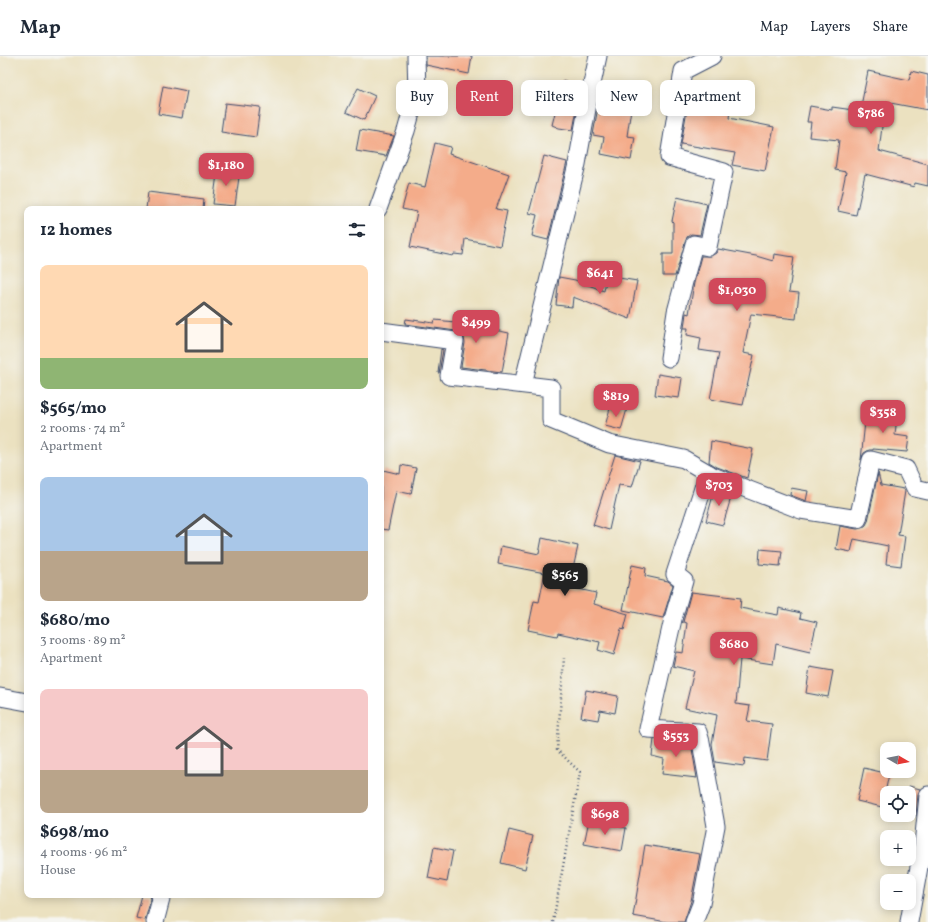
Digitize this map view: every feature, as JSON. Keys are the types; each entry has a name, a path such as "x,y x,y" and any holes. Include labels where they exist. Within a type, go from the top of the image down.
{"street":[{"path":"379,206 406,131 417,92 416,56"},
{"path":"523,384 577,164 588,98 598,56"},
{"path":"669,358 676,312 694,244 708,247 724,172 669,158 683,71 712,56"},
{"path":"384,331 455,341 449,376 551,388 551,420 609,444 684,459 708,473 801,510 858,519 871,460 906,469 914,488 928,491"},
{"path":"694,922 701,904 716,826 701,742 698,732 648,730 673,619 684,581 675,574 708,473"},
{"path":"0,697 24,701"},
{"path":"909,922 923,845 928,795"},
{"path":"155,922 161,898"}],"path":[{"path":"553,922 580,772 557,750 564,658"}],"building":[{"path":"426,56 472,56 469,74 426,65"},
{"path":"868,71 909,80 911,71 928,75 928,110 885,102 879,151 928,164 928,186 915,183 914,187 865,174 856,215 838,211 846,172 835,170 839,140 809,137 811,122 807,122 810,106 832,110 832,107 860,111"},
{"path":"163,86 187,91 182,118 158,114"},
{"path":"358,88 375,96 364,120 346,112"},
{"path":"225,103 260,107 256,137 221,132"},
{"path":"554,116 576,116 573,130 559,128 552,125"},
{"path":"596,116 630,116 627,136 635,137 631,160 601,154 604,137 593,135"},
{"path":"686,116 729,116 729,118 774,127 765,171 732,165 735,153 681,144"},
{"path":"360,130 394,136 386,156 356,151"},
{"path":"435,143 451,147 449,154 509,174 496,209 507,211 500,246 465,239 463,255 454,254 453,256 410,247 417,212 402,209 409,183 425,187"},
{"path":"544,156 567,162 548,240 532,236 537,215 529,213"},
{"path":"218,167 240,170 235,206 213,204"},
{"path":"148,192 204,199 203,206 146,206"},
{"path":"677,197 707,204 700,235 691,234 687,237 675,276 663,276 663,254 673,254 672,221"},
{"path":"718,249 756,256 773,261 774,254 794,257 789,292 799,293 796,319 751,314 743,353 754,355 743,405 710,399 719,353 699,350 701,338 687,335 688,328 684,328 686,313 689,314 694,283 701,256 711,256 716,253"},
{"path":"607,276 637,281 630,319 573,297 572,307 556,305 559,277 575,280 604,291"},
{"path":"406,319 434,323 435,320 485,325 485,328 509,333 502,372 461,367 465,343 461,333 405,324"},
{"path":"441,349 443,350 438,373"},
{"path":"658,374 682,378 679,398 655,395"},
{"path":"611,405 627,409 621,430 605,426"},
{"path":"866,412 897,416 895,435 909,437 907,452 873,449 864,453 861,460"},
{"path":"711,441 753,449 747,478 717,467 709,462"},
{"path":"615,455 640,461 632,487 619,485 609,530 593,525"},
{"path":"401,465 416,468 411,494 396,491 388,530 384,529 384,470 400,474"},
{"path":"878,473 881,485 904,489 905,491 898,535 905,536 901,566 886,564 888,546 854,539 851,552 836,549 840,526 857,529 866,525"},
{"path":"715,488 732,494 723,525 706,521"},
{"path":"791,488 808,491 806,501 790,495"},
{"path":"542,538 578,546 569,587 596,593 594,604 628,614 624,630 621,629 614,655 598,650 600,642 558,633 557,636 528,630 534,601 539,602 545,573 498,564 501,546 539,554"},
{"path":"760,549 782,551 780,566 759,564"},
{"path":"632,565 646,568 645,576 668,581 673,585 663,618 623,610"},
{"path":"691,592 741,598 740,608 778,615 779,608 801,613 800,618 817,622 810,652 776,644 773,664 740,659 736,704 750,706 747,721 772,724 767,761 745,758 744,766 715,762 712,744 717,715 685,708 694,671 673,666 676,652 683,653 687,623 683,622"},
{"path":"810,667 833,671 828,697 806,693"},
{"path":"586,690 618,696 615,713 600,710 598,720 581,717"},
{"path":"654,739 691,743 697,778 662,774 664,759 652,756"},
{"path":"864,768 880,772 880,778 888,778 886,786 880,786 880,807 857,801"},
{"path":"916,788 920,789 918,794 916,816"},
{"path":"589,820 626,828 622,851 584,844"},
{"path":"509,830 533,836 525,869 501,863"},
{"path":"645,845 700,854 691,901 684,922 667,922 633,916"},
{"path":"434,847 453,851 447,882 428,878"},
{"path":"141,898 151,898 145,920 136,918"}]}
